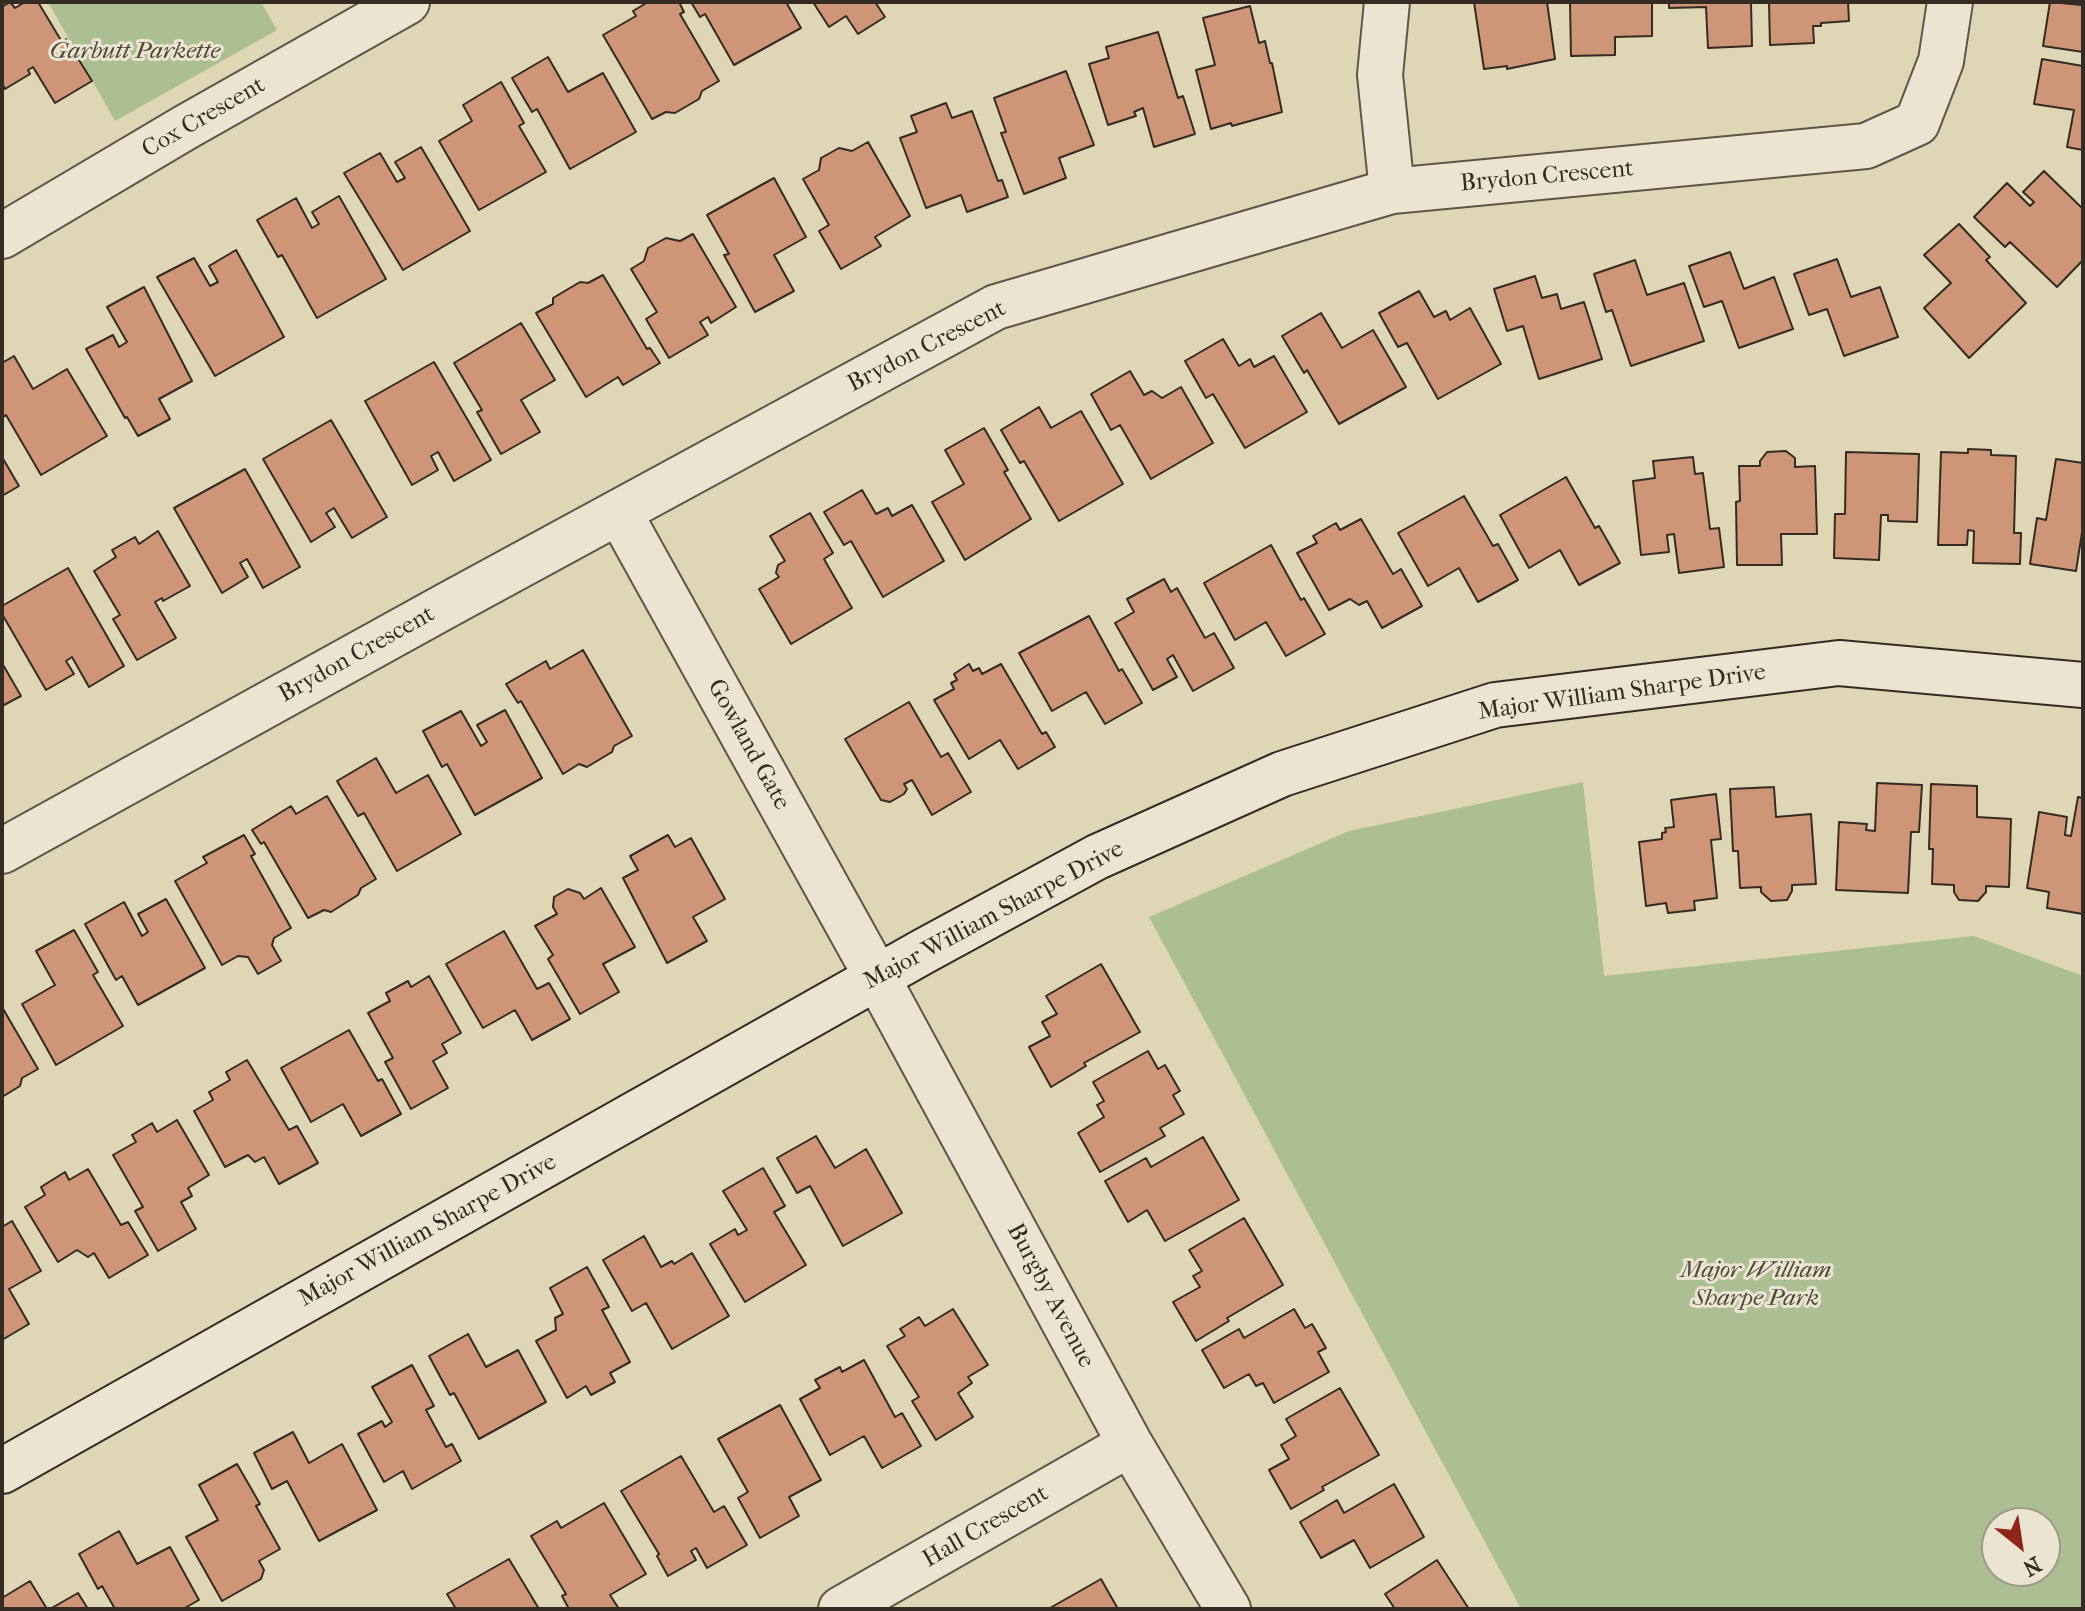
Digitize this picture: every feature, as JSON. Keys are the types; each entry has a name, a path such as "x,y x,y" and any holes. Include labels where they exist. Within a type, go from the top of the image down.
{"street":[{"name":"Cox Crescent","path":"2,236 407,2"},
{"path":"1387,2 1380,75 1392,191"},
{"name":"Brydon Crescent","path":"2,851 996,307 1392,191 1866,146 1917,123 1941,61 1950,2"},
{"name":"Gowland Gate","path":"619,512 878,979"},
{"name":"Major William Sharpe Drive","path":"2,1471 1097,857 1282,774 1495,705 1839,663 2083,685"},
{"name":"Burgby Avenue","path":"878,979 1130,1444 1228,1609"},
{"name":"Hall Crescent","path":"841,1609 1130,1444"}],"green space":[{"name":"Garbutt Parkette","path":"48,2 261,2 277,30 115,121"},
{"name":"Major William Sharpe Park","path":"1583,782 1604,976 1974,936 2083,976 2083,1609 1521,1609 1149,917 1349,831"}],"building":[{"path":"10,2 15,8 25,2 38,2 62,42 66,39 92,81 55,103 33,67 28,70 30,74 5,89 2,83 2,7"},
{"path":"648,2 679,2 684,12 680,14 719,81 702,91 699,99 675,113 666,112 652,119 603,35 636,16 633,11"},
{"path":"691,2 786,2 801,28 734,65 705,14 700,17"},
{"path":"813,2 875,2 885,17 858,34 846,16 829,27"},
{"path":"1474,2 1547,2 1555,59 1507,69 1507,66 1484,69"},
{"path":"1570,2 1652,2 1652,36 1615,37 1615,55 1571,56"},
{"path":"1669,2 1751,3 1752,46 1708,48 1706,7 1669,8"},
{"path":"1769,2 1848,2 1849,21 1813,26 1814,43 1770,45"},
{"path":"2050,2 2082,5 2083,2 2083,52 2043,46"},
{"path":"1250,6 1259,43 1265,41 1272,63 1282,112 1211,129 1196,70 1215,65 1203,18"},
{"path":"1158,32 1178,98 1183,96 1195,134 1154,147 1143,108 1134,112 1136,116 1108,125 1089,64 1109,58 1106,47"},
{"path":"548,57 568,92 603,73 636,132 570,169 537,109 532,112 512,78"},
{"path":"2042,59 2083,66 2083,150 2067,147 2074,110 2034,104"},
{"path":"1066,71 1094,145 1059,158 1066,178 1024,194 1001,133 1006,132 994,98"},
{"path":"501,82 524,123 519,126 546,172 479,210 439,141 472,121 463,105"},
{"path":"946,103 952,118 972,111 998,181 1002,180 1008,197 967,212 961,195 926,208 900,138 917,132 911,116"},
{"path":"868,142 910,216 875,237 881,246 841,269 819,231 829,225 803,179 819,170 821,158 839,148 852,151"},
{"path":"421,147 470,231 403,270 344,173 380,153 397,182 405,178 395,162"},
{"path":"2044,171 2083,209 2083,260 2057,287 2010,242 2005,247 1974,217 2007,183 2030,206 2034,202 2023,192"},
{"path":"774,178 806,237 774,255 794,291 755,312 724,255 729,254 707,215"},
{"path":"339,196 386,279 317,318 282,255 278,257 257,220 296,198 312,228 319,224 312,212"},
{"path":"1959,224 1990,257 1986,260 2026,303 1969,358 1924,308 1951,283 1924,255"},
{"path":"693,234 736,307 711,323 708,317 700,322 708,335 669,358 646,319 657,312 631,269 644,261 648,248 666,238 680,241"},
{"path":"236,250 284,337 215,376 157,277 194,258 210,286 218,282 209,266"},
{"path":"1730,252 1744,289 1774,277 1793,329 1739,348 1722,301 1704,307 1689,266"},
{"path":"1837,259 1851,297 1880,287 1898,337 1844,356 1827,309 1809,315 1794,274"},
{"path":"1635,260 1647,295 1684,283 1704,341 1631,366 1612,310 1606,312 1594,274"},
{"path":"603,275 647,349 650,348 660,363 623,385 618,377 586,397 536,313 553,304 553,298 580,282 588,283"},
{"path":"1535,276 1542,298 1557,294 1561,309 1584,302 1602,359 1539,379 1523,326 1507,331 1494,289"},
{"path":"144,287 192,381 159,399 170,419 138,436 86,349 113,335 119,347 127,342 107,307"},
{"path":"1419,291 1434,317 1446,311 1450,320 1470,308 1501,364 1438,399 1407,343 1398,347 1379,313"},
{"path":"1321,313 1342,348 1373,330 1406,387 1339,424 1307,370 1304,373 1282,336"},
{"path":"521,323 555,380 521,400 540,432 501,454 477,412 482,410 454,363"},
{"path":"1223,339 1239,366 1250,359 1254,367 1274,356 1307,412 1245,448 1213,394 1206,398 1185,361"},
{"path":"14,356 33,389 67,369 107,436 41,475 6,415 2,418 2,363"},
{"path":"434,362 491,460 454,481 438,452 431,456 438,470 412,485 365,401"},
{"path":"1130,371 1144,395 1152,391 1162,398 1181,387 1213,443 1151,479 1120,425 1111,430 1091,394"},
{"path":"1039,407 1051,428 1081,411 1123,484 1059,521 1024,461 1020,463 1001,430"},
{"path":"331,420 387,517 352,538 334,508 326,513 335,527 311,542 263,459"},
{"path":"984,428 1008,470 1004,472 1031,519 965,560 932,502 964,484 945,450"},
{"path":"1968,449 1991,450 1991,455 2016,456 2014,533 2021,533 2020,564 1973,563 1974,531 1968,530 1967,545 1938,545 1941,452 1968,453"},
{"path":"1786,451 1795,458 1795,467 1815,466 1817,534 1781,534 1782,565 1737,565 1739,466 1760,466 1767,452"},
{"path":"1846,452 1919,454 1917,522 1888,521 1888,515 1881,515 1879,560 1834,558 1835,514 1845,514"},
{"path":"2,457 19,486 2,496"},
{"path":"1693,457 1695,474 1703,473 1710,529 1719,528 1724,567 1679,573 1674,534 1667,535 1669,552 1641,555 1633,481 1655,478 1653,461"},
{"path":"2056,459 2083,463 2083,526 2076,571 2030,564 2037,518 2046,520"},
{"path":"245,469 300,567 263,588 247,559 240,563 248,577 222,593 174,508"},
{"path":"1566,477 1595,528 1599,526 1620,563 1579,585 1560,550 1529,568 1500,515"},
{"path":"862,490 876,514 888,508 892,516 912,505 944,561 883,597 851,541 844,545 824,512"},
{"path":"1464,496 1493,546 1498,544 1518,580 1478,602 1459,568 1428,586 1398,533"},
{"path":"810,513 833,553 824,559 852,608 791,644 759,589 779,577 776,573 778,565 785,561 770,536"},
{"path":"1361,519 1393,574 1401,569 1422,606 1382,628 1367,601 1359,605 1350,599 1329,610 1297,553 1317,543 1313,536 1336,523 1340,530"},
{"path":"158,531 190,586 163,601 162,598 155,602 176,638 137,660 113,619 120,615 94,571 116,557 112,550 135,537 139,544"},
{"path":"1271,545 1301,600 1304,598 1325,634 1286,656 1266,622 1235,640 1204,583"},
{"path":"68,568 124,666 89,687 72,657 66,661 74,674 46,690 2,614 2,606"},
{"path":"1164,579 1171,592 1177,588 1205,638 1214,633 1234,668 1193,691 1173,655 1167,659 1177,677 1153,690 1115,623 1134,612 1127,599"},
{"path":"1089,616 1119,671 1122,669 1142,703 1105,724 1086,692 1052,711 1019,653"},
{"path":"583,650 632,736 587,767 579,764 563,774 521,701 518,703 506,684 546,661 550,669"},
{"path":"2,663 21,696 2,706"},
{"path":"969,664 973,671 979,668 982,674 1001,664 1042,734 1046,732 1055,747 1018,769 1000,740 969,759 934,700 954,689 951,683 957,680 954,674"},
{"path":"909,702 941,757 948,753 971,792 932,815 912,780 904,784 907,789 904,794 890,802 881,800 845,739"},
{"path":"505,710 542,778 475,815 447,764 442,767 423,731 461,711 481,746 487,742 477,725"},
{"path":"376,758 396,793 428,775 461,834 397,871 364,813 358,816 337,781"},
{"path":"1877,783 1922,785 1919,832 1911,832 1908,893 1836,890 1839,822 1867,824 1866,830 1875,831"},
{"path":"1931,784 1977,786 1977,817 2011,819 2009,887 1986,886 1986,892 1978,901 1959,900 1954,885 1932,884 1933,849 1929,849"},
{"path":"1774,787 1776,817 1811,814 1816,884 1792,885 1787,900 1771,901 1761,892 1761,887 1740,888 1738,851 1733,851 1730,789"},
{"path":"1716,794 1721,839 1711,840 1717,898 1694,901 1695,910 1668,913 1666,903 1646,906 1639,842 1662,839 1665,828 1674,827 1671,800"},
{"path":"327,796 376,879 331,912 324,910 308,918 264,842 261,844 252,830 291,806 296,814"},
{"path":"2078,797 2083,798 2083,914 2047,908 2049,892 2027,888 2039,812 2067,817 2065,835 2071,836"},
{"path":"244,835 255,854 251,856 291,928 274,938 272,945 281,961 258,974 248,957 238,956 222,965 175,881 207,863 203,857"},
{"path":"668,835 675,847 691,838 725,899 693,917 707,941 667,963 623,878 638,870 630,856"},
{"path":"601,888 635,947 603,964 619,992 580,1014 548,959 553,955 535,926 557,914 553,907 554,897 568,889 580,893 584,899"},
{"path":"166,899 205,968 138,1005 122,976 116,980 85,924 124,902 142,936 148,932 138,914"},
{"path":"74,930 98,972 93,975 123,1026 56,1065 22,1004 55,985 36,951"},
{"path":"504,931 537,989 549,983 570,1019 532,1040 515,1010 483,1028 446,964"},
{"path":"1101,964 1140,1032 1084,1063 1086,1066 1051,1087 1029,1047 1050,1036 1042,1022 1057,1014 1046,996"},
{"path":"429,976 461,1033 442,1044 447,1053 433,1061 448,1088 411,1109 385,1062 393,1058 368,1013 390,1001 386,993 408,981 411,987"},
{"path":"2,1007 38,1069 22,1078 20,1086 2,1097"},
{"path":"349,1030 401,1114 361,1136 343,1104 311,1122 281,1068"},
{"path":"1148,1051 1158,1069 1165,1065 1180,1091 1173,1095 1184,1114 1160,1128 1165,1136 1100,1172 1078,1133 1104,1117 1097,1105 1104,1101 1093,1082"},
{"path":"247,1060 289,1130 297,1126 318,1163 279,1184 264,1157 255,1162 248,1155 225,1167 194,1111 213,1100 209,1092 230,1080 226,1072"},
{"path":"177,1120 209,1175 188,1188 192,1196 181,1202 196,1229 158,1251 135,1211 143,1207 113,1155 136,1142 132,1135 152,1123 157,1132"},
{"path":"816,1136 835,1168 866,1149 902,1213 843,1246 810,1186 797,1193 777,1158"},
{"path":"1203,1137 1239,1200 1165,1241 1147,1210 1128,1222 1105,1181 1146,1158 1151,1167"},
{"path":"763,1168 785,1206 774,1212 806,1265 745,1302 710,1244 735,1229 738,1235 747,1230 723,1191"},
{"path":"88,1169 121,1225 128,1222 148,1255 109,1278 94,1253 88,1257 77,1250 58,1262 25,1207 45,1195 41,1187 65,1172 69,1180"},
{"path":"1244,1218 1283,1285 1227,1318 1229,1321 1196,1341 1173,1302 1200,1287 1193,1276 1202,1271 1189,1250"},
{"path":"12,1221 41,1271 9,1289 29,1324 2,1340 2,1227"},
{"path":"644,1236 661,1267 672,1261 674,1264 692,1253 729,1316 672,1349 646,1303 632,1311 603,1260"},
{"path":"587,1267 609,1307 602,1310 630,1362 610,1373 615,1382 591,1395 586,1386 567,1398 536,1341 556,1330 555,1318 563,1314 550,1288"},
{"path":"953,1309 988,1365 968,1377 972,1383 958,1393 973,1417 936,1440 912,1401 919,1397 887,1346 905,1336 900,1329 919,1317 925,1326"},
{"path":"1294,1309 1305,1328 1312,1324 1326,1348 1318,1352 1329,1372 1274,1403 1263,1383 1256,1386 1249,1374 1224,1388 1202,1350 1239,1329 1244,1338"},
{"path":"468,1334 486,1367 518,1350 546,1402 479,1439 429,1356"},
{"path":"864,1360 895,1417 902,1413 921,1446 882,1468 864,1436 830,1455 800,1399 820,1388 815,1380 840,1367 842,1372"},
{"path":"412,1365 434,1406 426,1410 446,1447 452,1444 461,1461 412,1489 403,1471 384,1482 358,1434 382,1421 385,1427 392,1422 372,1387"},
{"path":"1340,1388 1379,1455 1322,1487 1324,1490 1291,1509 1269,1470 1289,1459 1281,1445 1296,1436 1286,1419"},
{"path":"780,1405 821,1480 789,1497 799,1516 760,1538 738,1498 748,1492 718,1439"},
{"path":"293,1432 309,1463 342,1444 377,1510 319,1541 287,1481 272,1489 254,1453"},
{"path":"681,1456 714,1512 724,1506 747,1545 707,1568 696,1548 691,1551 696,1560 668,1576 657,1556 659,1554 621,1491"},
{"path":"237,1464 260,1504 256,1506 280,1549 259,1561 264,1570 261,1579 222,1601 186,1537 218,1520 199,1485"},
{"path":"1394,1484 1424,1537 1370,1568 1354,1540 1321,1558 1300,1522 1337,1500 1344,1513"},
{"path":"604,1503 646,1574 610,1595 619,1609 569,1609 562,1596 566,1594 531,1536 557,1521 561,1528"},
{"path":"119,1531 137,1564 170,1547 199,1600 183,1609 115,1609 102,1586 98,1589 79,1554"},
{"path":"509,1559 539,1609 456,1609 447,1594"},
{"path":"1437,1560 1469,1609 1395,1609 1385,1594"},
{"path":"1101,1579 1118,1609 1050,1608"},
{"path":"30,1581 47,1609 2,1609 2,1598"},
{"path":"78,1593 88,1609 50,1609"}]}
